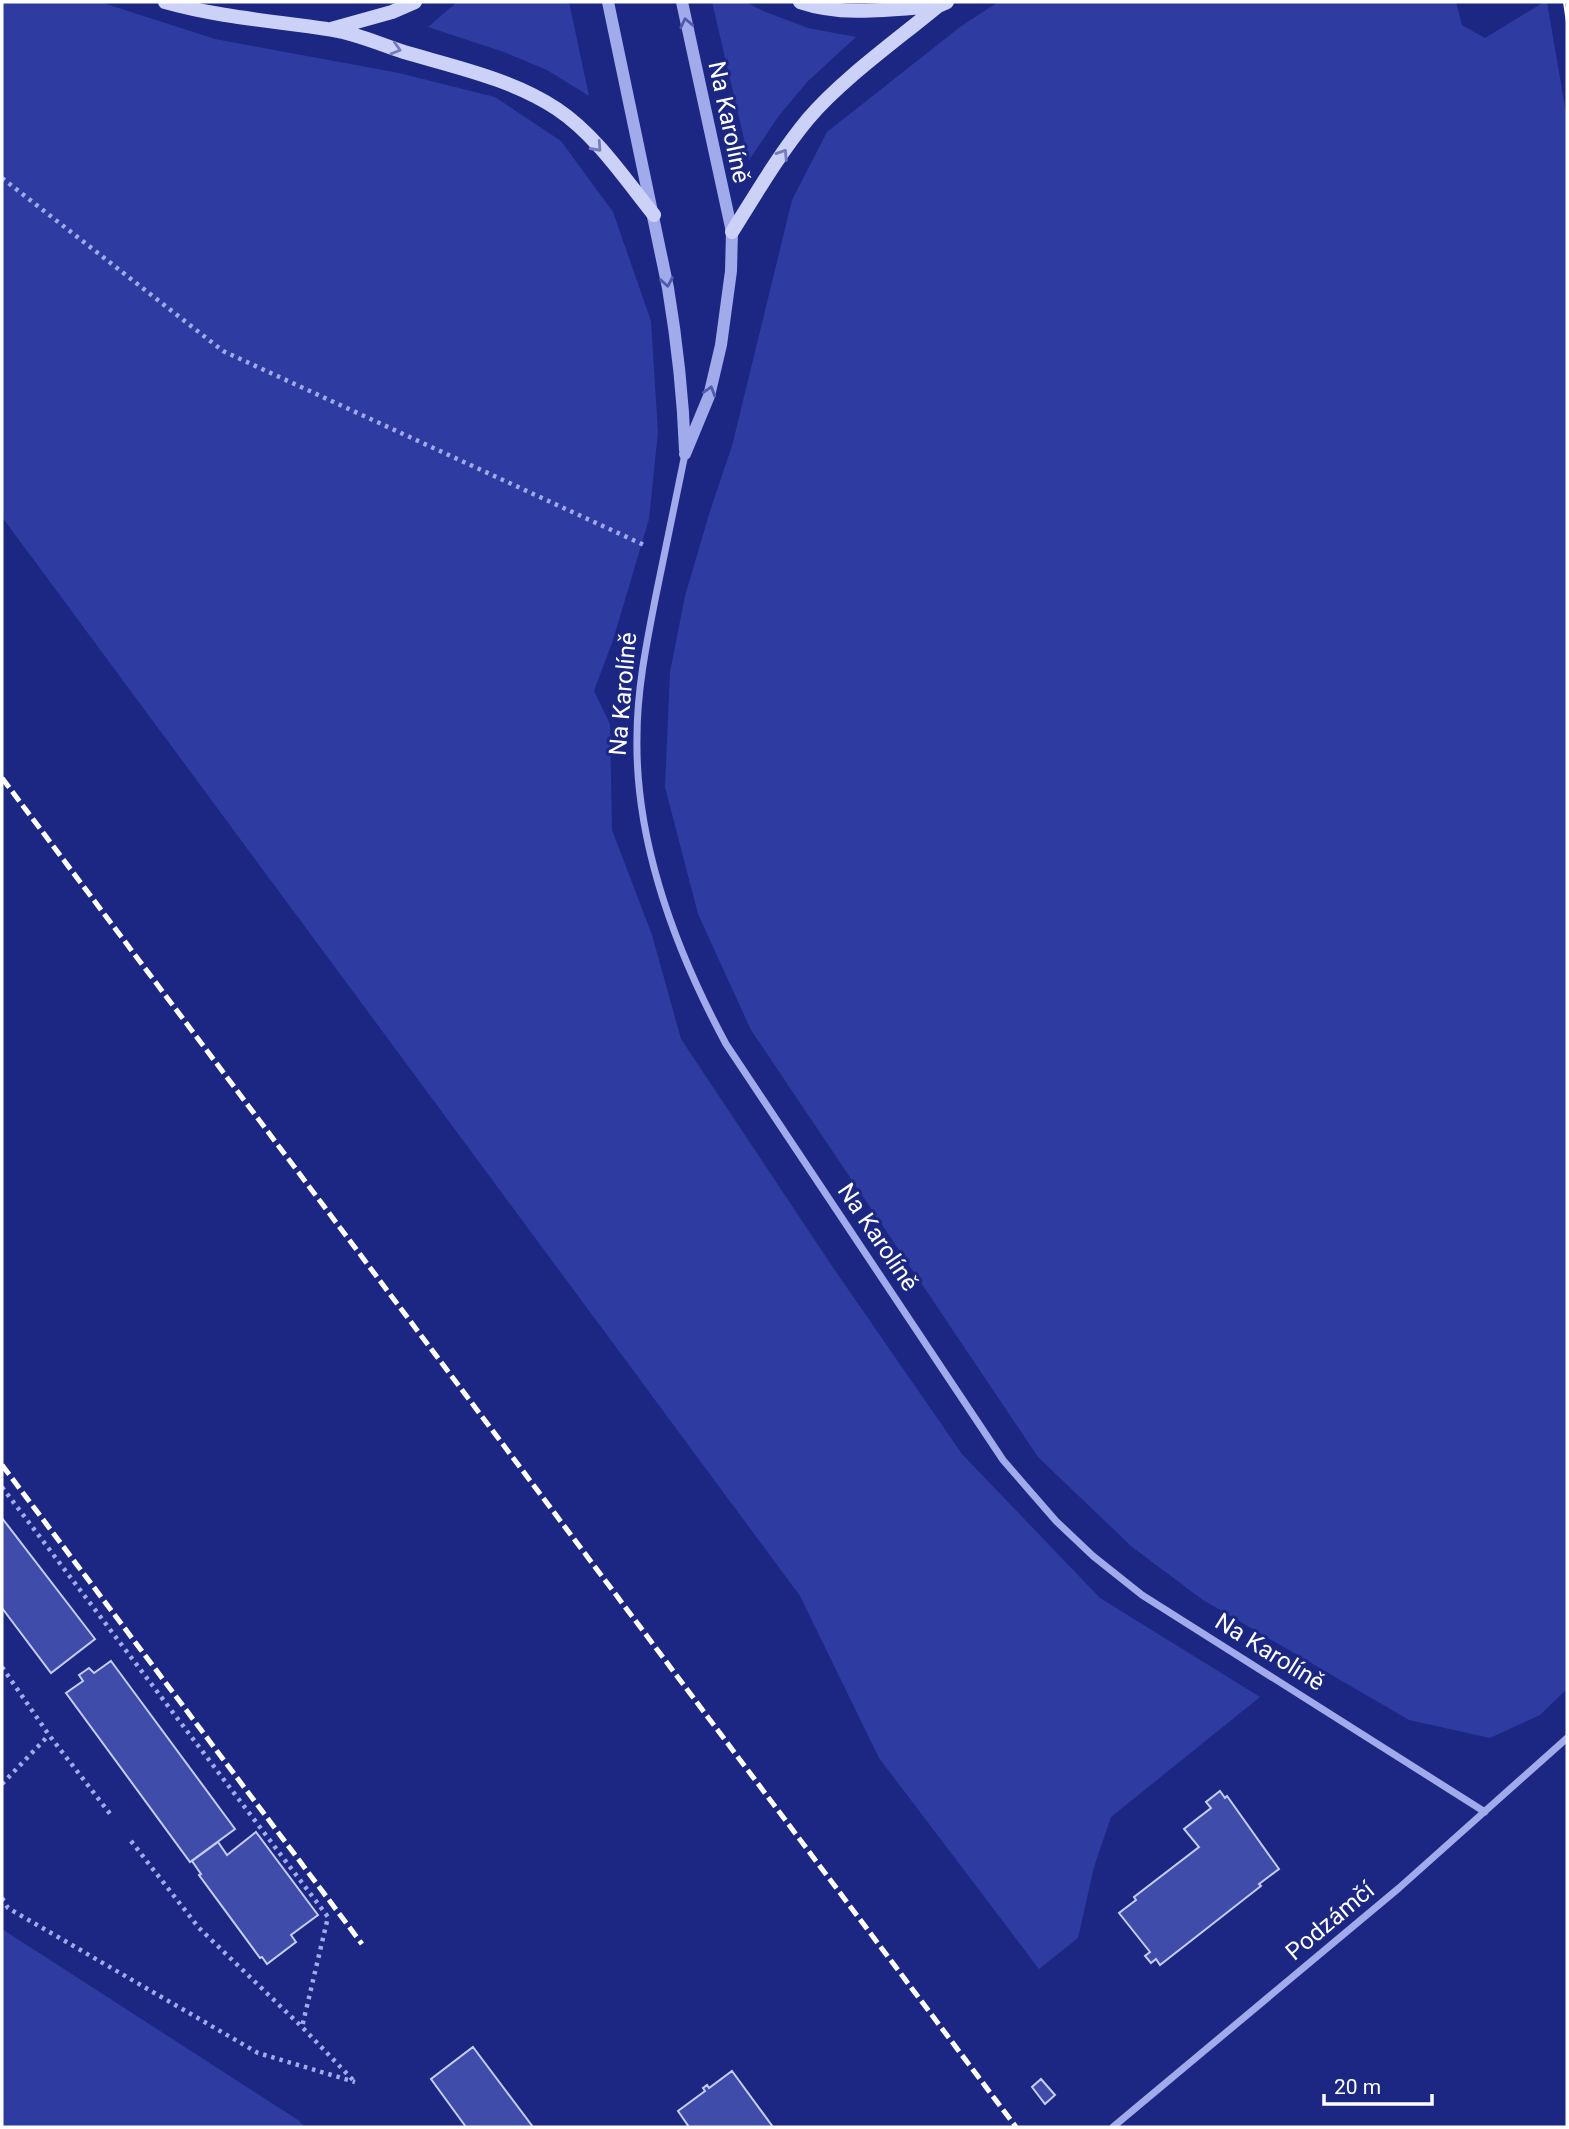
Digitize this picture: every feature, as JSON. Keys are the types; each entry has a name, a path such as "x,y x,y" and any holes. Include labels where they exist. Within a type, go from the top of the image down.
{"main road":[{"path":"165,2 261,21 331,29 477,73 542,100 583,132 654,215"},
{"path":"331,29 392,12 415,2"},
{"path":"800,2 821,8 851,11 943,4"},
{"path":"732,232 808,119 850,78 943,4"}],"street":[{"name":"Na Karolíně","path":"608,2 654,215 675,330 685,454"},
{"name":"Na Karolíně","path":"682,2 732,232 732,271 721,345 709,396 685,454 664,554 646,645 637,744 641,802 657,877 679,943 708,1011 745,1074 1003,1460 1056,1521 1093,1556 1160,1607 1485,1812"},
{"name":"Podzámčí","path":"1113,2127 1388,1897 1567,1738"}],"path":[{"path":"2,178 223,351 664,554"},
{"path":"2,1487 328,1917 302,2026"},
{"path":"2,1667 49,1735 111,1815"},
{"path":"2,1784 49,1735"},
{"path":"2,1898 8,1908 258,2053 355,2082 302,2026 199,1928 131,1841"}],"shaded area":[{"path":"2,2 100,2 215,39 399,73 495,97 561,141 613,212 651,321 658,432 649,519 613,640 594,691 610,724 612,830 652,935 681,1039 834,1269 962,1454 1100,1598 1260,1697 1111,1817 1094,1867 1078,1938 1039,1969 879,1758 800,1596 2,517"},
{"path":"457,2 569,2 589,96 547,70 504,52 428,27"},
{"path":"712,2 746,2 808,28 856,37 807,82 778,117 749,160"},
{"path":"998,2 1456,2 1462,25 1485,38 1547,2 1567,119 1567,1689 1540,1715 1490,1738 1409,1720 1203,1600 1132,1547 1038,1457 751,1030 698,914 665,787 670,672 685,596 732,446 792,200 827,132 960,27"},
{"path":"2,1929 298,2120 305,2127 2,2127"}],"building":[{"path":"2,1518 95,1639 51,1673 2,1608"},
{"path":"111,1661 235,1829 190,1862 66,1693 83,1681 79,1675 89,1668 94,1673"},
{"path":"1220,1791 1225,1798 1227,1796 1279,1869 1160,1965 1156,1959 1151,1963 1145,1956 1150,1952 1119,1913 1136,1900 1134,1897 1199,1847 1184,1829 1211,1808 1206,1802"},
{"path":"256,1832 318,1915 291,1935 296,1942 267,1964 199,1875 201,1874 192,1861 218,1842 227,1855"},
{"path":"473,2047 533,2127 466,2127 431,2079"},
{"path":"732,2071 773,2127 689,2127 678,2111 705,2091 703,2088 707,2085 709,2088"},
{"path":"1041,2079 1055,2095 1045,2104 1032,2087"}],"tram line":[{"path":"1564,2 1567,22"}],"railway":[{"path":"2,778 1016,2127"},
{"path":"2,1465 362,1944"}]}
